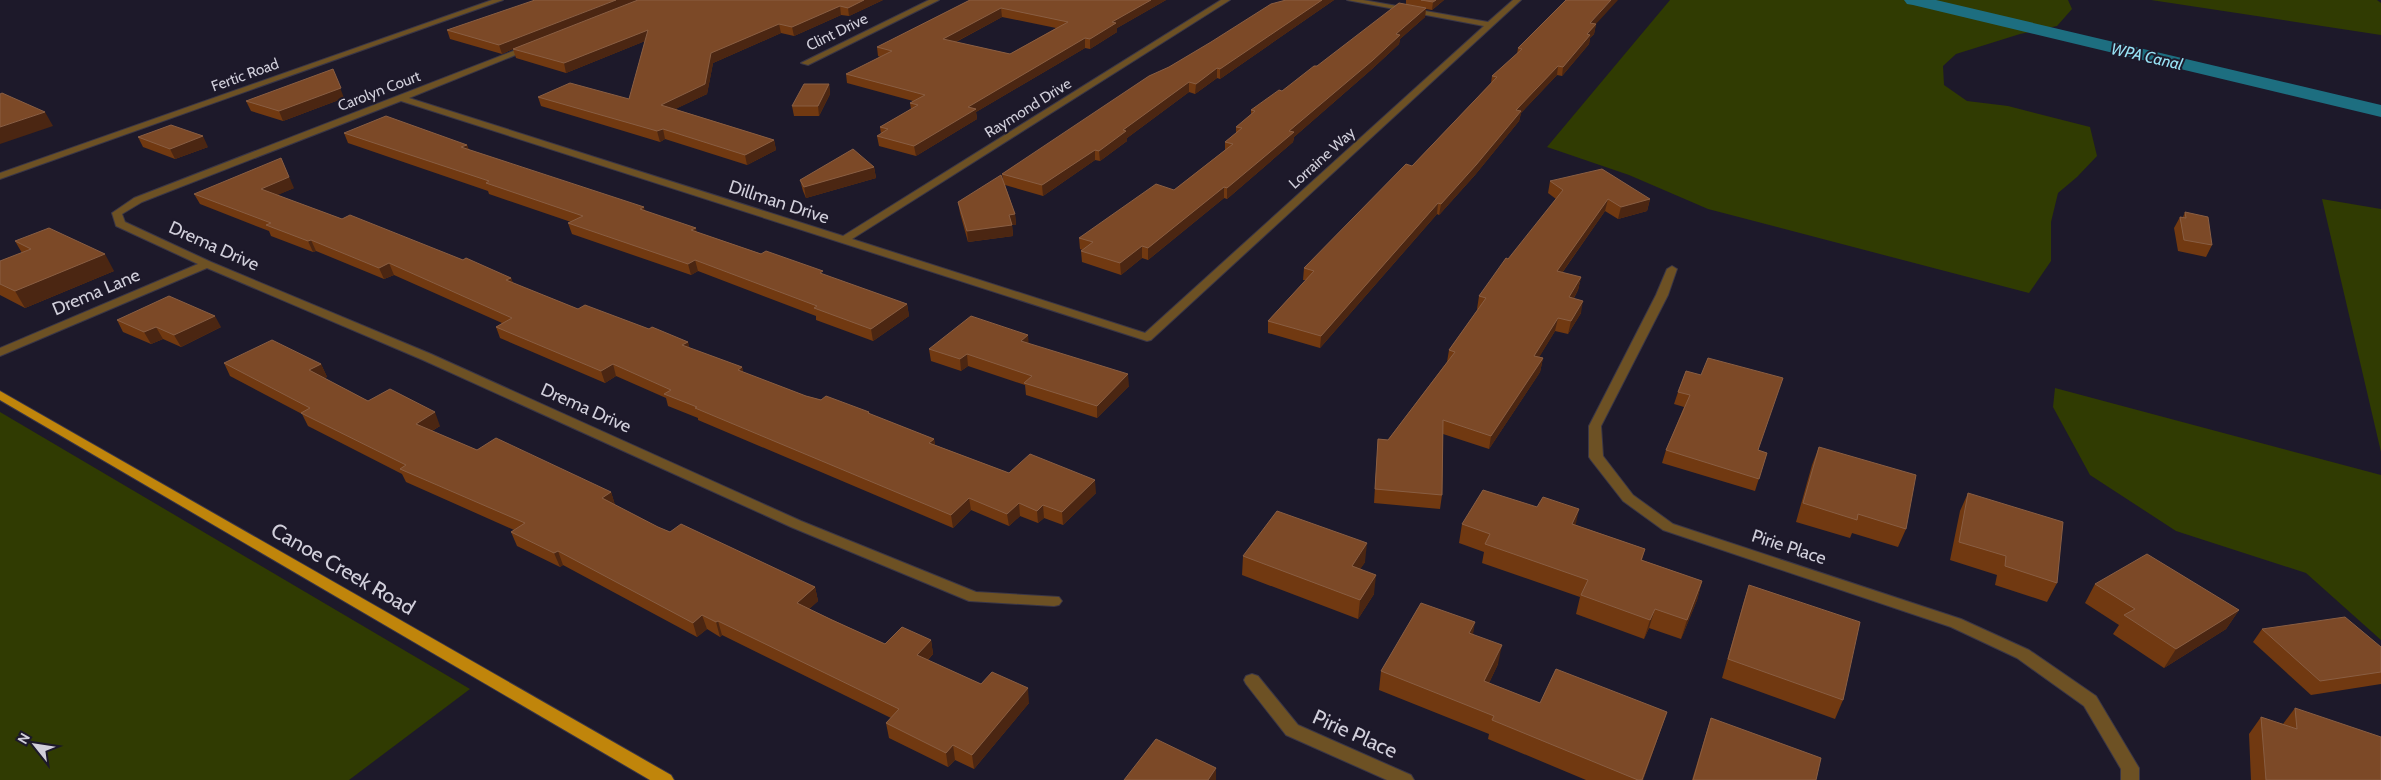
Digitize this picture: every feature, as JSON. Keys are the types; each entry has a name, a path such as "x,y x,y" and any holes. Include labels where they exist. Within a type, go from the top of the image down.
{"main road":[{"name":"Canoe Creek Road","path":"0,395 665,780"}],"street":[{"name":"Fertic Road","path":"2,173 499,0"},
{"name":"Clint Drive","path":"805,63 935,0"},
{"name":"Raymond Drive","path":"844,240 1226,0"},
{"path":"1351,0 1490,25"},
{"name":"Lorraine Way","path":"1147,337 1517,0"},
{"name":"Carolyn Court","path":"117,213 138,200 535,45"},
{"name":"Dillman Drive","path":"400,98 1147,337"},
{"name":"Drema Drive","path":"117,213 120,224 206,264 427,356 796,524 974,597 1054,601"},
{"name":"Drema Lane","path":"0,352 206,264"},
{"name":"Pirie Place","path":"1672,269 1662,295 1595,426 1596,457 1628,498 1668,528 1956,623 2023,654 2090,701 2130,768 2130,780"},
{"name":"Pirie Place","path":"1252,680 1292,730 1405,780"}],"green space":[{"path":"1670,0 2068,0 2072,9 2057,26 2020,34 1956,54 1943,66 1944,85 1967,101 2008,106 2090,127 2097,156 2058,193 2051,222 2051,261 2029,293 1708,209 1629,175 1547,147"},
{"path":"2151,0 2377,0 2381,3 2381,35"},
{"path":"2322,199 2381,209 2381,452"},
{"path":"2055,388 2381,475 2381,640 2306,573 2176,531 2090,475 2053,407"},
{"path":"0,412 470,689 349,780 0,780"}],"building":[{"path":"535,0 616,0 499,45 447,30"},
{"path":"638,0 864,0 848,8 840,6 792,27 779,24 711,53 705,84 661,105 774,140 745,155 663,129 657,131 538,97 570,83 629,99 648,30 564,63 513,49"},
{"path":"970,0 1151,0 1112,22 1116,23 1090,39 1085,38 968,107 976,109 914,146 877,136 888,129 880,127 918,105 910,103 925,95 846,74 892,51 877,47","holes":["1001,8 1068,22 1010,54 943,39"]},
{"path":"1286,0 1322,0 1220,69 1217,68 1196,84 1189,82 1123,130 1126,131 1099,151 1095,150 1042,185 1002,174 1149,76 1169,67 1271,4"},
{"path":"1566,0 1611,0 1590,23 1596,24 1587,34 1590,35 1563,67 1558,66 1516,110 1521,111 1476,165 1441,204 1438,203 1321,336 1268,321 1314,271 1304,268 1406,164 1412,166 1497,77 1492,76 1522,49 1518,48"},
{"path":"1399,3 1426,8 1396,34 1400,35 1373,60 1289,131 1294,132 1227,188 1224,187 1148,248 1142,246 1120,263 1081,251 1093,242 1079,238 1156,184 1174,190 1233,144 1225,142 1242,128 1236,127 1255,111 1251,110 1279,90 1282,91 1314,66 1317,66"},
{"path":"333,69 341,88 279,111 246,101"},
{"path":"804,84 829,84 818,106 792,106"},
{"path":"2,93 45,112 0,127 0,94"},
{"path":"386,116 467,145 461,147 644,207 640,209 696,228 691,230 761,254 766,251 823,271 820,273 907,304 871,329 814,308 817,306 695,260 688,264 568,223 583,216 486,183 489,181 344,133"},
{"path":"171,125 203,136 170,149 138,137"},
{"path":"853,149 874,167 804,187 800,180"},
{"path":"281,158 289,177 261,189 342,219 350,215 463,260 466,258 511,278 506,280 578,309 585,305 649,329 652,327 688,342 682,345 742,367 738,370 806,396 821,400 826,396 869,412 934,439 929,443 1009,473 1030,454 1095,480 1062,512 1043,505 1037,511 1019,503 1007,514 969,498 951,515 695,408 697,407 664,394 671,390 613,364 601,371 496,327 512,318 389,263 379,268 311,240 308,241 266,225 271,223 194,194"},
{"path":"1602,169 1650,199 1621,207 1608,199 1557,271 1581,277 1569,297 1583,301 1571,321 1558,318 1534,356 1543,358 1491,436 1443,420 1442,495 1375,489 1378,439 1388,440 1455,352 1449,350 1486,298 1479,296 1506,258 1508,259 1563,190 1550,181"},
{"path":"1001,175 1015,214 1009,215 1012,225 967,231 958,202"},
{"path":"2185,212 2208,217 2212,245 2184,240 2180,217 2186,218"},
{"path":"49,228 105,254 15,291 0,284 0,261 31,249 15,241"},
{"path":"169,296 215,316 174,335 156,327 144,332 117,320"},
{"path":"971,316 1028,335 1021,341 1128,374 1097,406 1024,383 1032,376 967,354 960,359 929,349"},
{"path":"272,340 321,364 309,370 368,401 390,389 435,412 416,424 477,450 496,438 611,492 602,498 658,527 670,532 681,524 815,587 797,603 832,620 885,644 902,627 931,640 917,655 981,684 992,672 1028,688 972,755 953,745 946,753 886,723 899,709 718,621 716,622 702,615 693,623 558,551 554,553 511,532 525,523 400,469 406,465 301,413 310,408 224,363"},
{"path":"1708,358 1783,378 1758,450 1767,453 1759,479 1666,450 1690,395 1678,392 1686,371 1701,375"},
{"path":"1819,447 1916,475 1906,529 1858,514 1857,520 1803,503"},
{"path":"1483,490 1537,507 1543,497 1579,509 1572,524 1645,549 1641,560 1702,581 1687,620 1655,609 1650,620 1581,595 1588,580 1485,544 1490,534 1462,524"},
{"path":"1968,493 2063,522 2057,583 2005,566 2006,556 1959,542"},
{"path":"1277,511 1367,543 1352,566 1376,575 1360,600 1243,556"},
{"path":"2147,554 2239,610 2176,649 2124,615 2135,609 2095,584"},
{"path":"1749,585 1860,622 1843,700 1728,659"},
{"path":"1421,603 1475,622 1469,633 1502,645 1484,681 1540,703 1556,669 1667,712 1642,780 1492,720 1494,716 1381,671"},
{"path":"2345,617 2381,647 2381,672 2320,681 2262,629"},
{"path":"2295,708 2381,737 2381,780 2266,780 2261,717 2297,729"},
{"path":"1711,718 1821,758 1816,780 1693,780"},
{"path":"1156,739 1216,768 1208,780 1124,780"}],"waterway":[{"name":"WPA Canal","path":"1913,0 2381,111"}]}
